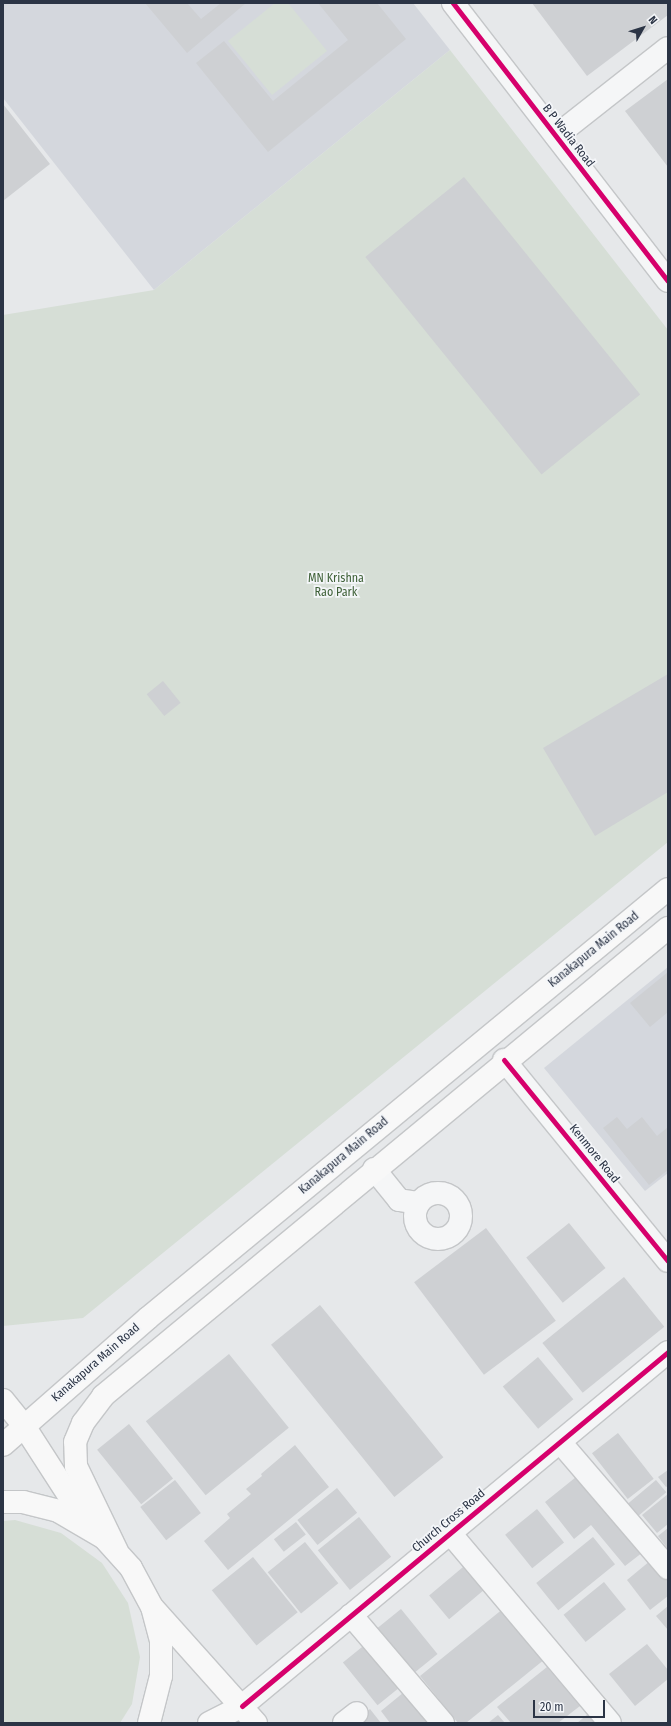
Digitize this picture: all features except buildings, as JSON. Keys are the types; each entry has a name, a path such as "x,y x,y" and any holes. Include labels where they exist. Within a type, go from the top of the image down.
{"main road":[{"name":"Kanakapura Main Road","path":"3,1445 148,1318 668,889"},
{"path":"117,1551 76,1466 75,1442 83,1423 102,1396 504,1060 668,928"},
{"path":"3,1400 24,1426 89,1527"},
{"path":"3,1502 23,1502 58,1511 89,1527 117,1551 135,1574 152,1607 161,1641 162,1676 149,1723"},
{"path":"152,1607 256,1723"},
{"path":"209,1723 242,1706"}],"street":[{"name":"B P Wadia Road","path":"462,6 556,136 668,281"},
{"path":"556,136 668,48"},
{"name":"Kenmore Road","path":"504,1060 668,1261"},
{"path":"374,1169 399,1200 419,1204"},
{"name":"Church Cross Road","path":"242,1706 668,1352"},
{"path":"560,1442 668,1568"},
{"path":"450,1533 610,1723"},
{"path":"351,1615 443,1723"}],"shaded area":[{"path":"3,3 413,3 450,50 154,290 3,98"},
{"path":"668,967 668,1173 645,1191 544,1068"}],"green space":[{"path":"275,3 288,3 327,51 272,95 228,41"},
{"name":"MN Krishna Rao Park","path":"450,50 668,330 668,842 83,1318 3,1326 3,315 154,290"},
{"path":"15,1520 61,1533 102,1563 128,1603 140,1657 132,1704 120,1723 3,1723 3,1521"}],"cycle path":[{"path":"453,3 668,281"},
{"path":"504,1060 668,1261"},
{"path":"242,1706 668,1352"}]}
